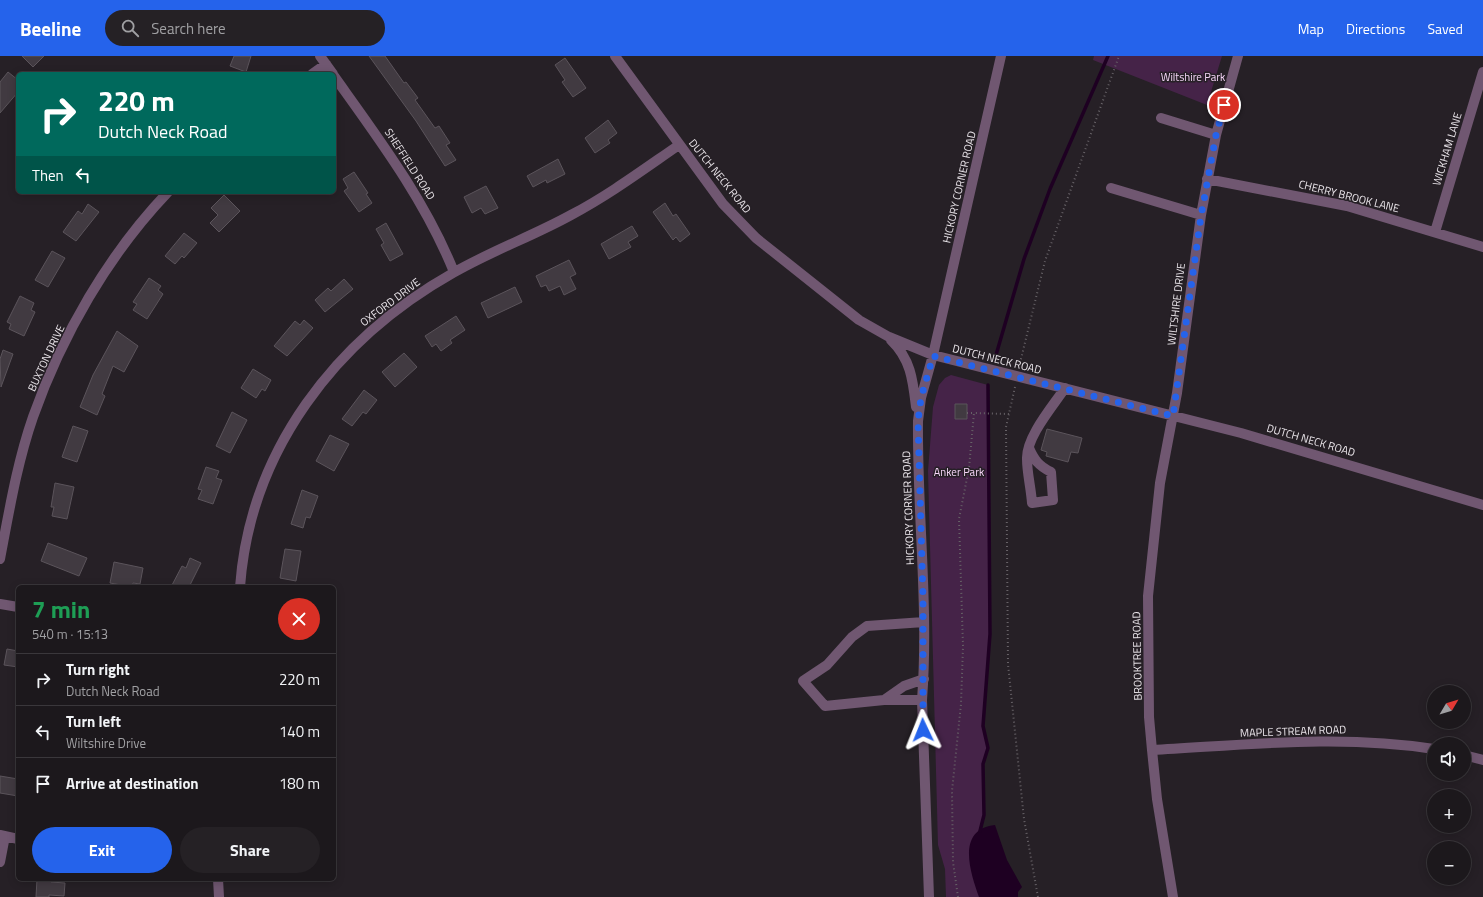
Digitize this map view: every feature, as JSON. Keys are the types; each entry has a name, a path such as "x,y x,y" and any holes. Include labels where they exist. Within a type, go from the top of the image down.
{"street":[{"name":"DUTCH NECK ROAD","path":"615,56 679,145 724,204 756,238 859,320 889,337 933,356 1065,388 1303,450 1483,505"},
{"name":"HICKORY CORNER ROAD","path":"929,897 922,700 924,679 924,622 918,421 921,398 933,356 1001,56"},
{"name":"WILTSHIRE DRIVE","path":"1173,416 1207,179 1216,135 1238,56"},
{"path":"314,72 323,60"},
{"name":"SHEFFIELD ROAD","path":"323,60 331,72"},
{"name":"WICKHAM LANE","path":"1435,232 1483,72"},
{"name":"SHEFFIELD ROAD","path":"336,79 409,182 438,233 454,272"},
{"path":"1161,118 1216,135"},
{"name":"OXFORD DRIVE","path":"240,585 242,562 258,494 303,406 342,358 366,335 425,290 454,272 571,216 679,145"},
{"name":"CHERRY BROOK LANE","path":"1207,179 1347,206 1483,247"},
{"path":"1111,188 1201,216"},
{"name":"BUXTON DRIVE","path":"0,559 12,491 22,454 35,412 61,349 85,304 113,261 131,236 166,194"},
{"path":"889,337 898,346 911,369 918,421"},
{"path":"1029,448 1034,459 1041,468 1051,472 1053,500 1032,503 1027,458 1029,448 1044,418 1065,388"},
{"name":"BROOKTREE ROAD","path":"1173,416 1160,483 1148,596 1152,750 1157,799 1173,897"},
{"path":"0,604 16,607"},
{"path":"922,700 884,700 825,706 803,681 827,665 852,637 867,626 924,622"},
{"path":"884,700 904,686 924,679"},
{"name":"MAPLE STREAM ROAD","path":"1152,750 1354,740 1393,743 1427,748"},
{"path":"1471,757 1483,760"},
{"path":"0,862 3,836 16,838"},
{"path":"218,881 219,897"}],"path":[{"path":"967,413 1009,414"},
{"path":"958,897 953,862 952,791 961,704 963,646 959,519 969,468 974,413"}],"green space":[{"name":"Wiltshire Park","path":"1094,56 1222,56 1207,105 1093,60"},
{"name":"Anker Park","path":"951,375 988,385 989,388 990,634 983,726 988,748 983,764 984,815 977,846 996,897 946,897 945,869 938,845 928,471 933,407 939,385 945,378"}],"shaded area":[{"path":"995,825 1007,860 1022,887 1018,892 1018,897 979,897 972,876 969,853 970,843 975,834 983,828"}],"building":[{"path":"22,56 44,56 33,67"},
{"path":"234,56 251,56 246,72 230,66"},
{"path":"369,56 385,56 404,83 406,82 418,98 415,100 435,128 439,126 450,143 446,145 456,160 445,166 416,121"},
{"path":"565,58 586,88 573,97 562,82 565,80 555,65"},
{"path":"8,72 16,78 16,94 0,113 0,82"},
{"path":"608,120 617,133 608,140 610,143 595,153 585,138"},
{"path":"558,159 565,174 547,183 546,180 533,187 527,176"},
{"path":"354,172 368,193 366,194 372,203 359,212 344,191 348,188 343,179"},
{"path":"486,186 498,208 485,214 481,208 472,213 464,197"},
{"path":"224,195 240,211 219,232 210,223 218,215 211,208"},
{"path":"665,203 673,216 676,214 690,234 680,242 676,237 673,240 653,212"},
{"path":"88,204 99,212 76,241 63,232 78,211 82,214"},
{"path":"386,223 403,254 390,261 381,245 384,243 376,229"},
{"path":"632,226 638,236 628,242 631,247 609,259 601,244"},
{"path":"184,233 197,243 184,258 182,256 175,264 165,256"},
{"path":"52,251 65,258 48,287 35,280"},
{"path":"569,260 576,274 570,277 576,289 564,295 560,286 549,291 546,285 541,287 536,276"},
{"path":"149,278 161,286 158,290 163,294 147,319 133,310 137,304 133,302"},
{"path":"344,279 353,289 325,312 315,300 328,288 331,291"},
{"path":"515,287 522,302 488,318 481,303"},
{"path":"20,296 34,303 31,310 35,312 24,336 9,329 11,324 7,322"},
{"path":"456,316 465,330 450,340 452,343 441,351 436,344 432,347 425,336"},
{"path":"304,320 313,328 287,356 274,346 295,321 300,325"},
{"path":"117,331 138,346 124,372 113,366 102,394 105,396 97,415 80,407 93,375"},
{"path":"3,350 13,354 1,387 0,359"},
{"path":"404,353 417,367 395,387 382,372"},
{"path":"253,369 271,380 265,391 262,389 256,398 241,388"},
{"path":"364,390 377,400 366,414 363,412 352,426 342,419"},
{"path":"955,404 967,404 967,419 955,419"},
{"path":"232,412 247,420 230,453 216,446"},
{"path":"73,426 88,431 77,462 62,457"},
{"path":"1047,429 1082,438 1078,453 1071,452 1068,462 1046,456 1047,452 1041,450"},
{"path":"330,435 349,444 334,471 316,461"},
{"path":"206,467 219,471 216,478 222,480 213,504 198,499 202,490 198,489"},
{"path":"55,483 74,487 67,519 52,516 54,507 51,507"},
{"path":"302,490 318,496 310,518 306,517 303,528 291,524"},
{"path":"48,543 87,558 79,576 41,561"},
{"path":"285,549 301,551 296,581 280,578"},
{"path":"190,558 201,563 190,585 172,585 182,566 186,568"},
{"path":"114,562 143,568 140,584 133,583 132,585 121,585 110,583"},
{"path":"7,649 16,651 16,667 4,665"},
{"path":"0,776 16,779 16,796 0,793"},
{"path":"37,881 65,883 64,896 49,895 49,897 36,897"}],"waterway":[{"path":"996,355 1024,259 1050,189 1108,56"},
{"path":"980,831 984,815 983,764 988,748 983,726 990,634 988,385"}],"route":[{"path":"923,730 923,598 918,421 921,398 933,356 1096,395 1173,416 1193,264 1207,179 1224,105"}]}
